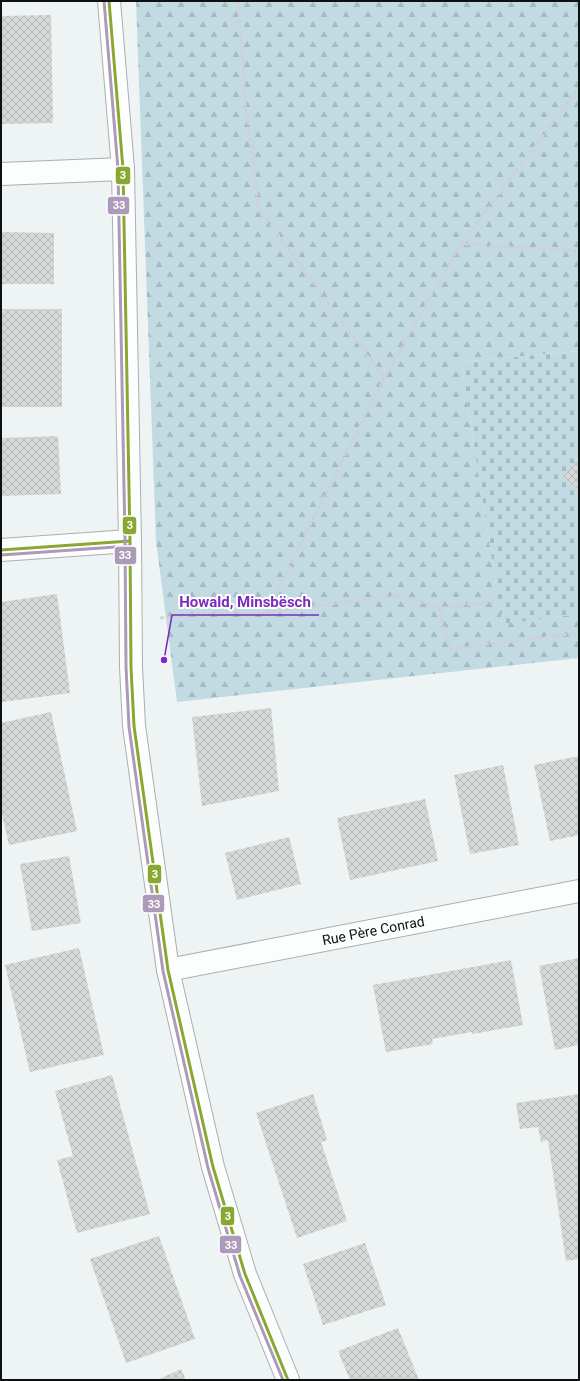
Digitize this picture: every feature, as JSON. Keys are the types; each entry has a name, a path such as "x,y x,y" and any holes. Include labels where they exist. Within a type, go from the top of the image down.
{"street":[{"path":"109,1 122,169 132,621 131,667 134,726 168,970 210,1151 245,1274 288,1380"},
{"path":"1,174 122,169"},
{"path":"1,550 130,541"},
{"name":"Rue Père Conrad","path":"168,970 579,891"}],"path":[{"path":"238,1 246,108 259,209 384,378"},
{"path":"266,613 384,378 461,244 579,88"},
{"path":"461,244 579,251"},
{"path":"132,621 197,614 266,613 399,594 439,608 499,601"},
{"path":"439,608 450,650 579,633"}],"green space":[{"path":"136,1 579,1 579,351 461,362 502,623 579,614 579,658 177,702 156,541"},
{"path":"579,351 579,614 502,624 461,362"}],"building":[{"path":"51,15 53,123 1,124 1,16"},
{"path":"1,232 54,233 54,284 1,284"},
{"path":"2,309 62,309 62,407 1,407"},
{"path":"58,436 61,494 1,496 1,438"},
{"path":"579,457 579,490 563,477"},
{"path":"57,594 70,693 2,702 1,602"},
{"path":"271,708 279,791 202,806 192,717"},
{"path":"51,712 77,831 9,845 1,810 1,723"},
{"path":"579,756 579,835 550,841 534,765"},
{"path":"503,765 519,845 470,854 454,775"},
{"path":"425,799 438,861 350,880 337,818"},
{"path":"289,837 301,884 237,900 225,853"},
{"path":"69,856 81,923 32,931 20,864"},
{"path":"79,948 104,1055 30,1072 5,965"},
{"path":"579,958 579,1045 555,1050 539,966"},
{"path":"511,960 523,1025 473,1034 472,1032 432,1039 433,1044 386,1052 373,985"},
{"path":"112,1075 150,1214 77,1233 57,1160 73,1156 55,1091"},
{"path":"313,1094 327,1140 321,1142 347,1221 297,1238 256,1113"},
{"path":"579,1094 579,1259 566,1261 548,1140 541,1142 538,1127 520,1129 516,1103"},
{"path":"159,1236 195,1339 126,1363 90,1259"},
{"path":"365,1243 386,1305 323,1325 303,1264"},
{"path":"398,1328 419,1380 350,1380 338,1351"},
{"path":"181,1369 186,1380 157,1380"}],"transit line":[{"name":"33","path":"104,1 118,169 126,667 129,727 163,971 208,1168 240,1276 283,1380"},
{"name":"3","path":"109,1 123,169 131,667 134,726 168,970 213,1167 245,1274 288,1380"},
{"name":"3","path":"1,550 130,541"},
{"name":"33","path":"1,555 130,546"}],"place":[{"name":"Howald, Minsbësch","path":"164,660"}]}
